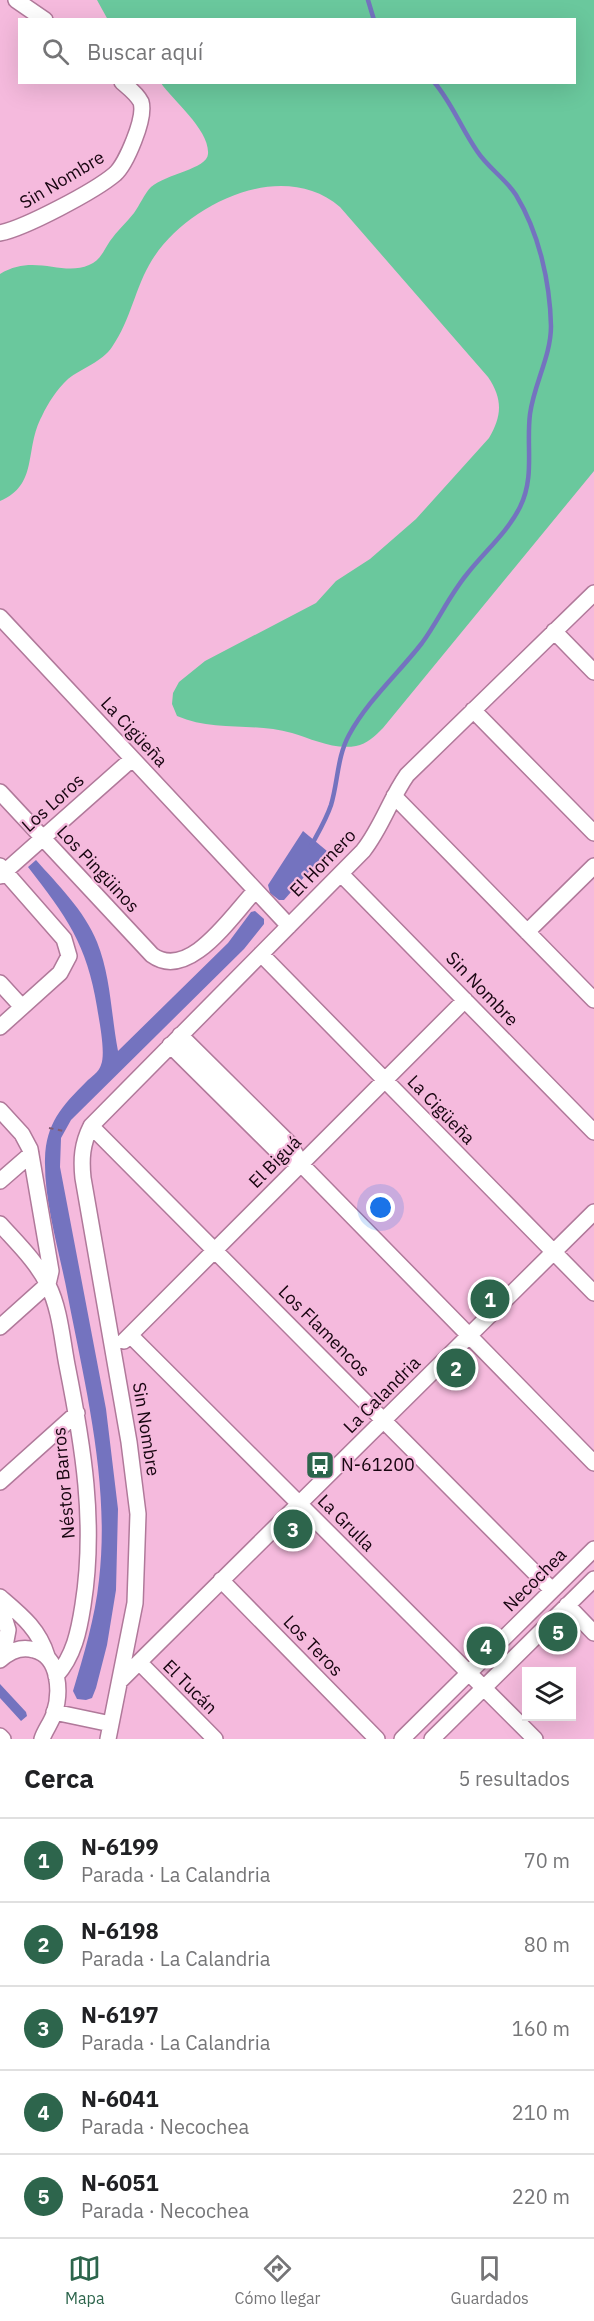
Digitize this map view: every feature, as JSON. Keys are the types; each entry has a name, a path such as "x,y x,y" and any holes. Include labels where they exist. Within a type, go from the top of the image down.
{"street":[{"path":"16,0 42,18"},
{"name":"Sin Nombre","path":"0,233 32,222 107,180 120,169 128,154 142,108 138,97 124,84"},
{"name":"El Hornero","path":"91,1126 341,874 374,837 407,775 594,593"},
{"name":"La Cigüeña","path":"0,617 289,926"},
{"path":"554,632 594,672"},
{"path":"473,710 594,833"},
{"name":"Los Loros","path":"2,871 132,759"},
{"name":"Los Pingüinos","path":"0,792 153,955 166,963 174,963 196,954 255,891"},
{"path":"394,796 594,1000"},
{"path":"527,932 594,866"},
{"path":"0,1027 60,973 69,956 64,939 2,871"},
{"name":"Sin Nombre","path":"341,874 594,1132"},
{"name":"La Cigüeña","path":"261,954 594,1293"},
{"path":"0,983 22,1007"},
{"name":"El Biguá","path":"114,1351 465,1000"},
{"path":"175,1040 281,1155 301,1164 594,1463"},
{"path":"0,1110 25,1138 31,1154 51,1266 48,1284 0,1327"},
{"name":"Sin Nombre","path":"91,1126 85,1138 81,1164 135,1476 139,1538 135,1603 109,1732"},
{"name":"Los Flamencos","path":"91,1126 216,1249 552,1590"},
{"path":"0,1181 31,1154"},
{"name":"La Calandria","path":"120,1681 594,1212"},
{"path":"0,1224 34,1263 48,1284"},
{"name":"Néstor Barros","path":"48,1284 57,1311 87,1478 89,1557 75,1644 65,1666 56,1676"},
{"name":"La Grulla","path":"130,1335 535,1739"},
{"path":"0,1482 77,1413"},
{"name":"Necochea","path":"402,1739 594,1549"},
{"path":"432,1739 594,1579"},
{"name":"Los Teros","path":"222,1580 377,1739"},
{"path":"0,1597 32,1625 42,1639 47,1656"},
{"path":"0,1604 8,1630 2,1658"},
{"path":"567,1605 594,1633"},
{"path":"2,1658 19,1649 29,1648 47,1656"},
{"name":"Néstor Barros","path":"41,1736 54,1712 56,1676 47,1656"},
{"name":"El Tucán","path":"139,1662 214,1739"},
{"path":"54,1712 109,1732"}],"path":[{"path":"49,1128 64,1131"}],"green space":[{"path":"97,0 594,0 594,471 383,728 360,745 340,746 278,730 219,726 191,721 177,716 172,704 173,693 179,682 205,661 316,603 336,581 370,559 416,519 489,438 499,408 496,393 488,377 340,207 317,193 292,187 265,187 238,194 212,205 168,239 146,270 124,326 112,347 97,361 68,379 47,406 33,441 26,476 12,494 0,501 0,274 24,265 68,269 93,263 134,213 151,187 166,178 201,164 206,159 207,145 203,135 190,116 162,84 576,84 576,18 107,18"}],"shaded area":[{"path":"303,831 327,851 284,900 279,900 270,893 268,885"},
{"path":"36,860 62,888 92,930 102,955 108,982 118,1051 228,943 251,912 255,911 264,919 264,924 244,949 71,1120 61,1138 60,1167 106,1409 118,1509 116,1590 107,1645 96,1688 92,1698 86,1700 77,1699 73,1691 92,1622 99,1580 102,1544 99,1473 89,1402 50,1211 45,1159 48,1135 52,1125 63,1107 99,1070 102,1045 93,985 81,948 64,916 28,867"},
{"path":"0,1684 26,1712 27,1716 21,1721 0,1698"}],"waterway":[{"path":"368,0 373,18"},
{"path":"311,846 329,811 342,752 349,735 374,699 422,643 461,582 509,525 525,496 529,473 530,414 548,348 551,326 542,258 531,225 516,195 481,157 436,84"}],"place":[{"name":"N-6199","path":"490,1299"},
{"name":"N-6198","path":"456,1368"},
{"name":"N-61200","path":"320,1465"},
{"name":"N-6197","path":"293,1529"},
{"name":"N-6051","path":"558,1632"},
{"name":"N-6041","path":"486,1646"}]}
